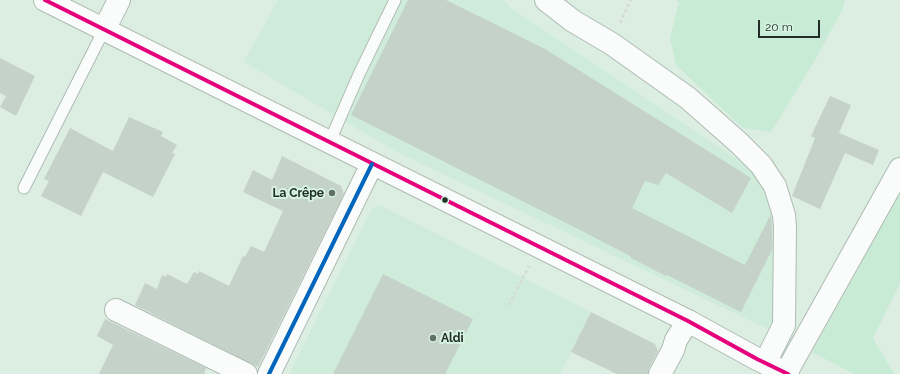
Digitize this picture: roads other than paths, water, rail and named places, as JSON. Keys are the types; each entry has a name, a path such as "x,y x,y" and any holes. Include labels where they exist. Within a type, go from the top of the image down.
{"street":[{"path":"45,0 688,321 765,363 787,373 900,169"},
{"path":"104,30 119,0"},
{"path":"546,0 573,21 612,44 688,98 739,143 761,165 775,186 784,215 785,227 784,325 765,363"},
{"path":"269,374 372,164"},
{"path":"116,310 246,374"},
{"path":"660,374 673,350 676,340 688,321"}],"lane":[{"path":"329,143 360,72 395,0"},
{"path":"24,188 104,30"}],"place":[{"name":"La Crêpe","path":"332,193"},
{"name":"Aldi","path":"433,338"}]}
